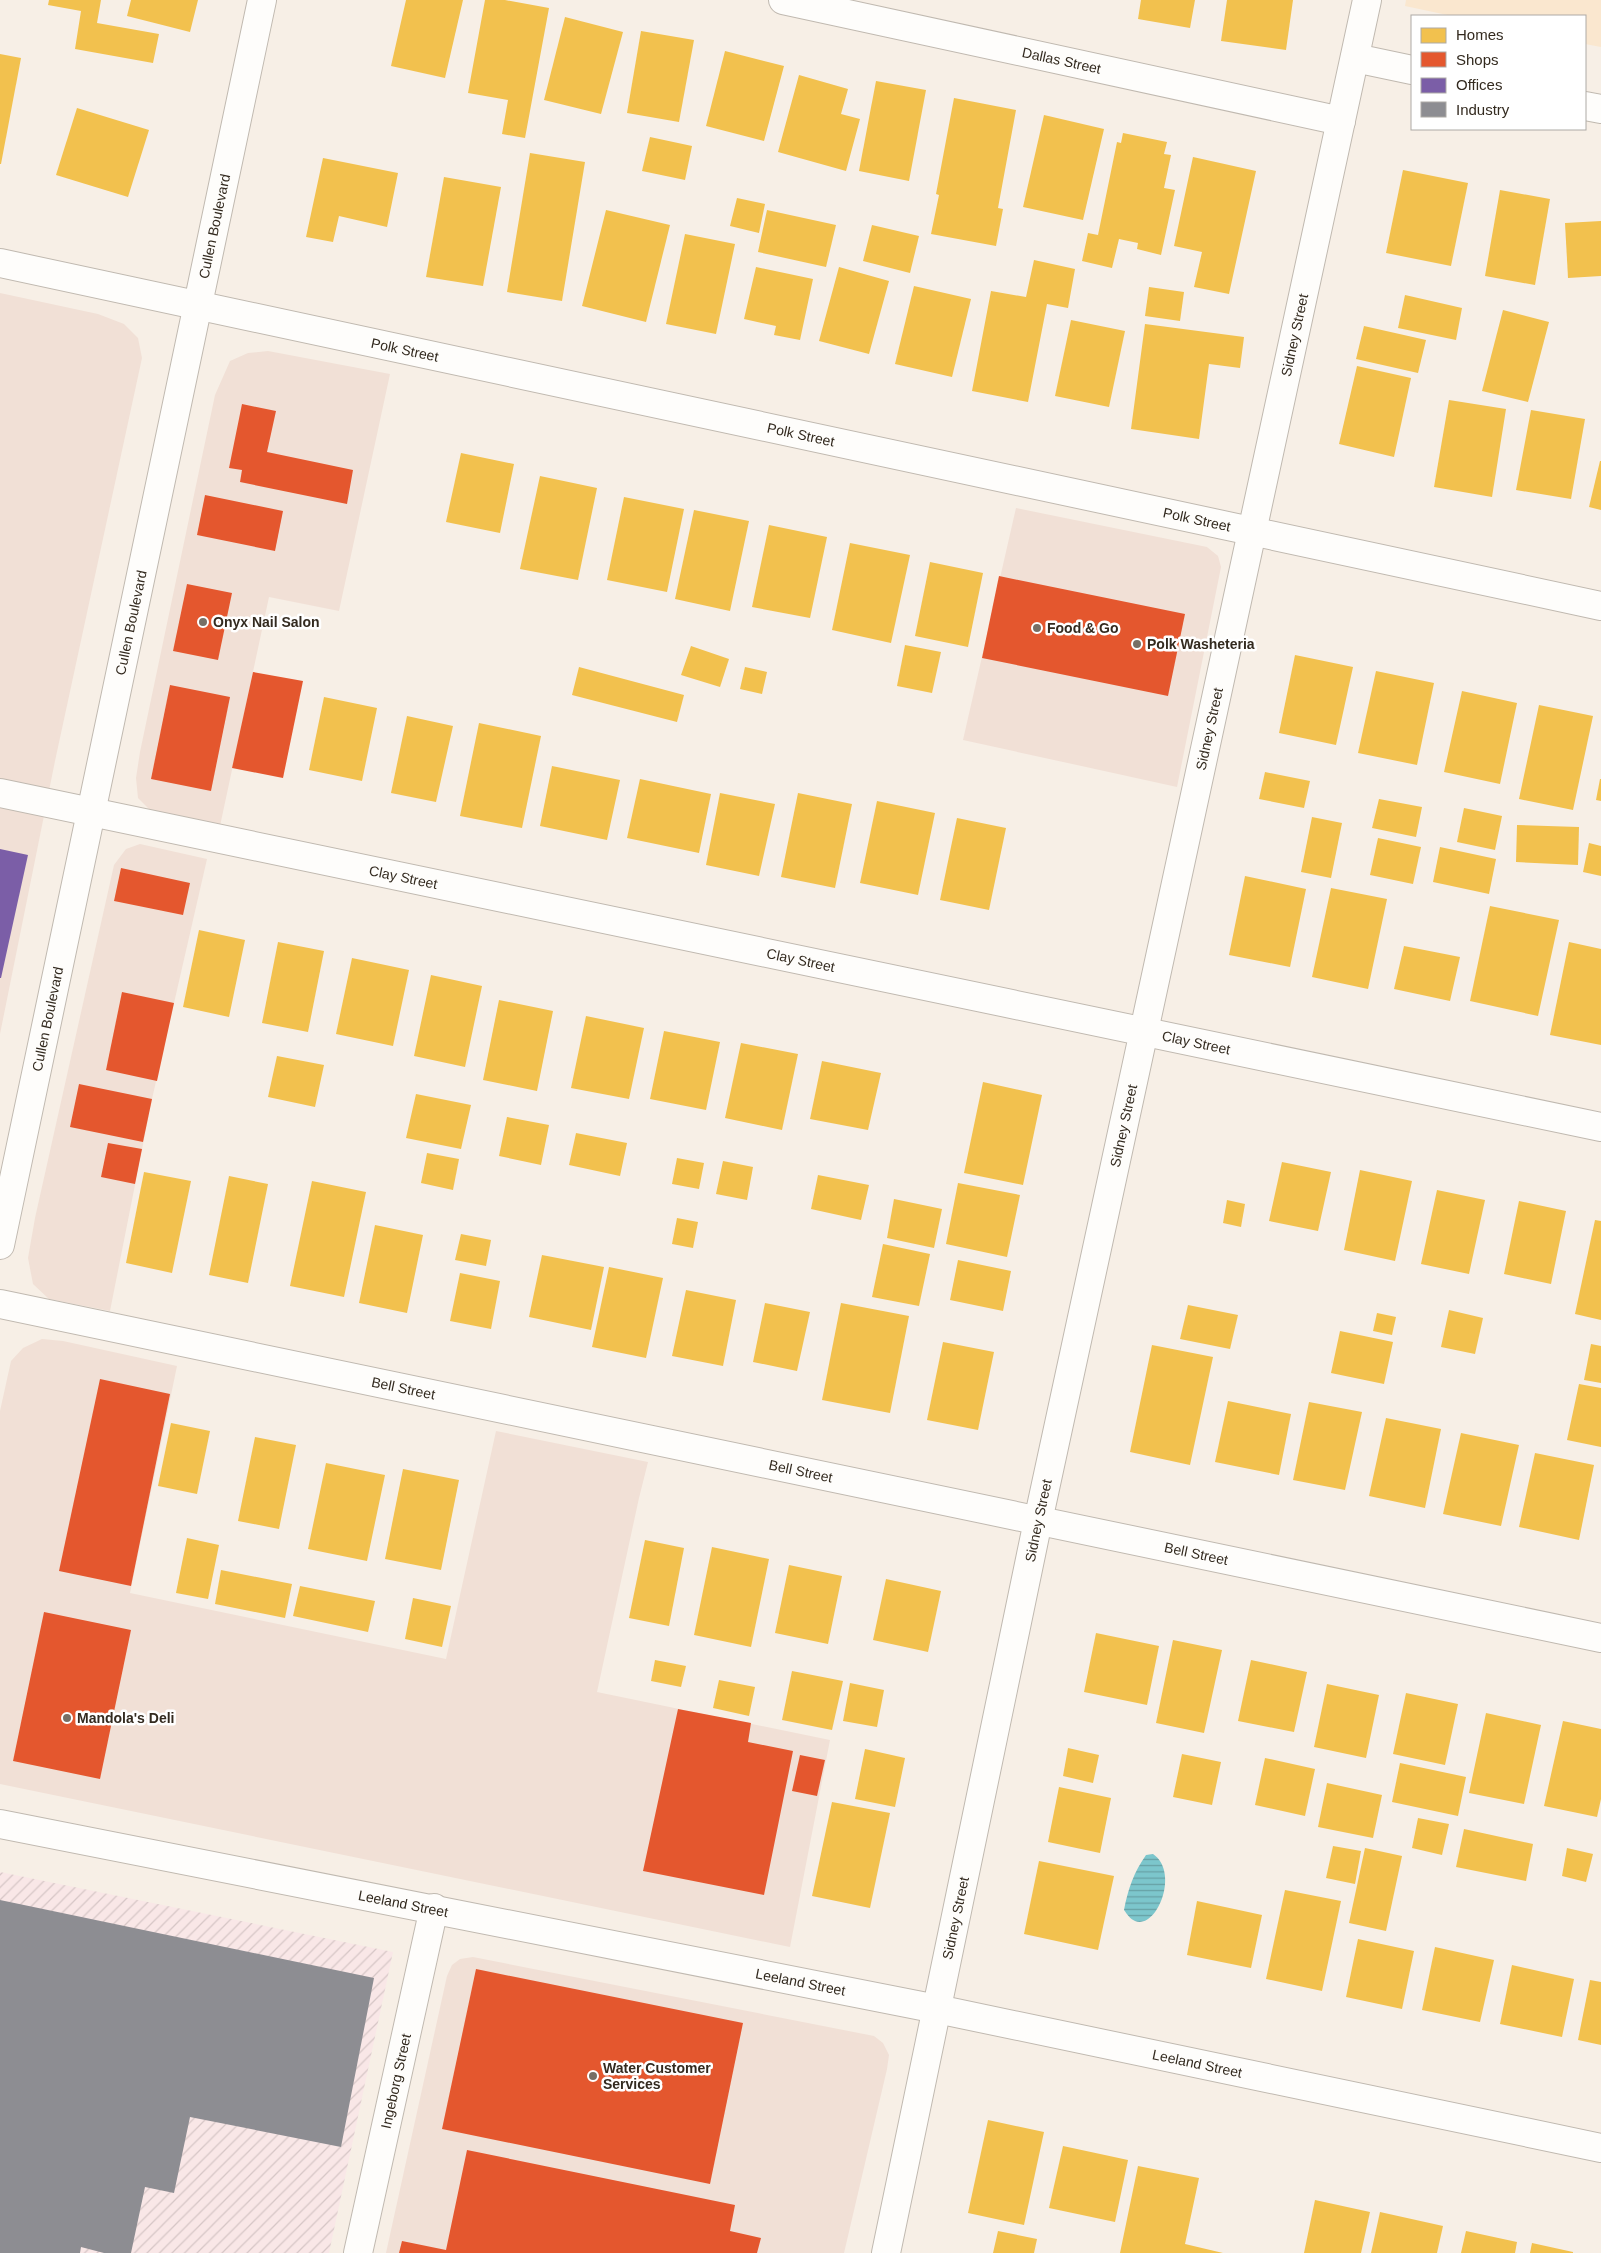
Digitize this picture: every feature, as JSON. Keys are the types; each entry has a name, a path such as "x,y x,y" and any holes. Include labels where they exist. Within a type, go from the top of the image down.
{"street":[{"name":"Cullen Boulevard","path":"0,1245 262,0"},
{"name":"Dallas Street","path":"783,0 1341,121"},
{"name":"Sidney Street","path":"886,2253 1038,1521 1367,0"},
{"path":"1355,58 1411,70"},
{"path":"1586,106 1601,109"},
{"name":"Polk Street","path":"0,263 1601,606"},
{"name":"Clay Street","path":"0,793 1601,1127"},
{"name":"Bell Street","path":"0,1304 1601,1638"},
{"name":"Leeland Street","path":"0,1824 434,1908 937,2009 1601,2148"},
{"name":"Ingeborg Street","path":"358,2253 434,1908"}],"shaded area":[{"path":"1406,0 1601,0 1601,47 1586,44 1586,15 1447,15 1405,6"},
{"path":"0,293 98,314 124,324 138,338 142,358 55,761 0,1034"},
{"path":"268,351 390,374 339,611 269,597 220,826 155,815 138,798 136,778 215,395 230,361 248,353"},
{"path":"1016,508 1207,547 1218,556 1221,567 1177,787 963,740"},
{"path":"140,844 207,859 152,1099 110,1311 49,1299 33,1284 28,1258 35,1218 114,865 126,849"},
{"path":"42,1339 63,1341 177,1366 130,1593 446,1659 496,1431 648,1462 597,1692 830,1740 790,1947 0,1784 0,1411 11,1361 23,1348"},
{"path":"0,1872 393,1952 329,2253 0,2253"},
{"path":"473,1957 874,2036 883,2043 889,2055 887,2069 844,2253 386,2253 447,1976 452,1965 460,1959"}],"water":[{"path":"1153,1854 1161,1862 1165,1873 1162,1898 1151,1917 1143,1921 1135,1921 1124,1910 1127,1895 1142,1861 1146,1855"}],"building: Homes":[{"path":"49,0 101,0 97,23 159,34 153,63 75,49 81,11 48,5"},
{"path":"131,0 198,0 190,32 127,16"},
{"path":"406,0 463,0 445,78 391,66"},
{"path":"485,0 505,0 549,8 525,138 502,134 508,100 468,93"},
{"path":"1141,0 1195,0 1190,28 1138,19"},
{"path":"1227,0 1293,0 1286,50 1221,41"},
{"path":"565,17 623,32 601,114 544,100"},
{"path":"641,31 694,40 679,122 627,113"},
{"path":"725,51 784,66 764,141 706,126"},
{"path":"0,54 21,58 1,164 0,164"},
{"path":"799,75 848,89 841,114 860,119 846,171 778,152"},
{"path":"876,81 926,90 909,181 859,171"},
{"path":"954,98 1016,110 998,208 1003,209 996,246 931,234 939,195 936,194"},
{"path":"77,108 149,130 128,197 56,175"},
{"path":"1044,115 1104,129 1083,220 1023,207"},
{"path":"1123,133 1167,142 1164,154 1171,155 1164,188 1175,190 1161,255 1137,249 1138,243 1119,239 1112,268 1082,261 1088,233 1098,235 1117,142 1121,143"},
{"path":"650,137 692,146 685,180 642,171"},
{"path":"530,153 585,162 562,301 507,292"},
{"path":"1193,157 1256,171 1229,294 1194,287 1202,252 1174,246"},
{"path":"323,158 398,173 387,227 339,216 333,242 306,237"},
{"path":"1403,170 1468,183 1451,266 1386,253"},
{"path":"444,177 501,187 483,286 426,277"},
{"path":"1500,190 1550,199 1535,285 1485,276"},
{"path":"737,198 765,204 759,233 730,226"},
{"path":"606,210 670,225 646,322 582,306"},
{"path":"767,210 836,225 826,267 758,252"},
{"path":"1601,221 1601,276 1568,278 1565,223"},
{"path":"872,225 919,236 910,273 863,261"},
{"path":"685,234 735,244 716,334 666,324"},
{"path":"1034,260 1075,269 1068,308 1047,304 1028,402 972,391 991,291 1026,297"},
{"path":"756,267 813,279 800,340 774,335 776,326 744,319"},
{"path":"839,267 889,281 869,354 819,341"},
{"path":"914,286 971,299 952,377 895,364"},
{"path":"1149,287 1184,292 1180,321 1145,316"},
{"path":"1405,295 1462,308 1456,340 1398,328"},
{"path":"1503,310 1549,322 1528,402 1482,391"},
{"path":"1071,320 1125,331 1109,407 1055,396"},
{"path":"1145,324 1244,337 1240,368 1209,364 1199,439 1131,429"},
{"path":"1364,326 1426,340 1418,373 1356,359"},
{"path":"1357,366 1411,378 1394,457 1339,444"},
{"path":"1449,400 1506,409 1492,497 1434,487"},
{"path":"1531,410 1585,419 1571,499 1516,490"},
{"path":"461,453 514,464 500,533 446,522"},
{"path":"1601,461 1601,510 1589,507"},
{"path":"540,476 597,488 578,580 520,569"},
{"path":"624,497 684,509 667,592 607,580"},
{"path":"694,510 749,521 730,611 675,599"},
{"path":"769,525 827,537 810,618 752,607"},
{"path":"850,543 910,555 891,643 832,630"},
{"path":"930,562 983,573 968,647 915,636"},
{"path":"905,645 941,652 932,693 897,686"},
{"path":"691,646 729,659 720,687 681,675"},
{"path":"1295,655 1353,667 1336,745 1279,733"},
{"path":"579,667 684,695 677,722 572,695"},
{"path":"745,667 767,672 762,694 740,689"},
{"path":"1376,671 1434,683 1417,765 1358,753"},
{"path":"1462,691 1517,703 1500,784 1444,772"},
{"path":"324,697 377,708 362,781 309,770"},
{"path":"1539,705 1593,716 1573,810 1519,799"},
{"path":"407,716 453,726 436,802 391,793"},
{"path":"479,723 541,736 522,828 460,816"},
{"path":"552,766 620,780 607,840 540,826"},
{"path":"1265,772 1310,781 1304,808 1259,799"},
{"path":"640,779 711,794 699,853 627,838"},
{"path":"1601,779 1601,801 1596,800"},
{"path":"720,793 775,804 759,876 706,865"},
{"path":"798,793 852,804 835,888 781,877"},
{"path":"1379,799 1422,807 1416,837 1372,828"},
{"path":"877,801 935,813 918,895 860,883"},
{"path":"1464,808 1502,816 1495,850 1457,842"},
{"path":"1312,817 1342,823 1331,878 1301,872"},
{"path":"957,818 1006,828 989,910 940,900"},
{"path":"1517,825 1579,827 1578,865 1516,862"},
{"path":"1378,838 1421,847 1413,884 1370,875"},
{"path":"1589,843 1601,846 1601,876 1583,872"},
{"path":"1440,847 1496,859 1489,894 1433,882"},
{"path":"1245,876 1306,889 1290,967 1229,955"},
{"path":"1331,888 1387,899 1368,989 1312,977"},
{"path":"1490,906 1559,920 1538,1016 1470,1001"},
{"path":"199,930 245,940 229,1017 183,1007"},
{"path":"278,942 324,951 308,1032 262,1023"},
{"path":"1569,942 1601,949 1601,1045 1550,1035"},
{"path":"1404,946 1460,957 1450,1001 1394,989"},
{"path":"352,958 409,970 393,1046 336,1034"},
{"path":"431,975 482,986 465,1067 414,1056"},
{"path":"499,1000 553,1011 537,1091 483,1080"},
{"path":"586,1016 644,1028 629,1099 571,1088"},
{"path":"664,1031 720,1042 706,1110 650,1099"},
{"path":"741,1043 798,1054 782,1130 725,1118"},
{"path":"277,1056 324,1065 315,1107 268,1097"},
{"path":"822,1061 881,1073 868,1130 810,1119"},
{"path":"983,1082 1042,1095 1023,1185 964,1173"},
{"path":"416,1094 471,1105 461,1149 406,1138"},
{"path":"507,1117 549,1125 541,1165 499,1156"},
{"path":"576,1133 627,1143 620,1176 569,1165"},
{"path":"427,1153 459,1159 453,1190 421,1183"},
{"path":"677,1158 704,1163 699,1189 672,1184"},
{"path":"723,1161 753,1167 747,1200 716,1194"},
{"path":"1282,1162 1331,1172 1318,1231 1269,1221"},
{"path":"1360,1170 1412,1181 1395,1261 1344,1250"},
{"path":"144,1172 191,1181 172,1273 126,1263"},
{"path":"818,1175 869,1185 861,1220 811,1209"},
{"path":"229,1176 268,1184 248,1283 209,1275"},
{"path":"312,1181 366,1192 344,1297 290,1286"},
{"path":"958,1183 1020,1195 1007,1257 946,1244"},
{"path":"1437,1190 1485,1200 1469,1274 1421,1264"},
{"path":"894,1199 942,1209 934,1248 887,1238"},
{"path":"1227,1200 1245,1204 1241,1227 1223,1223"},
{"path":"1519,1201 1566,1211 1551,1284 1504,1274"},
{"path":"677,1218 698,1222 693,1248 672,1244"},
{"path":"1595,1220 1601,1221 1601,1320 1575,1314"},
{"path":"375,1225 423,1235 407,1313 359,1303"},
{"path":"461,1234 491,1240 486,1266 455,1260"},
{"path":"883,1244 930,1254 919,1306 872,1297"},
{"path":"542,1255 604,1267 591,1330 529,1317"},
{"path":"958,1260 1011,1271 1003,1311 950,1300"},
{"path":"609,1267 663,1278 646,1358 592,1347"},
{"path":"460,1273 500,1281 491,1329 450,1321"},
{"path":"686,1290 736,1300 723,1366 672,1356"},
{"path":"765,1303 810,1312 797,1371 753,1362"},
{"path":"841,1303 909,1316 890,1413 822,1400"},
{"path":"1188,1305 1238,1315 1230,1349 1180,1339"},
{"path":"1449,1310 1483,1318 1475,1354 1441,1347"},
{"path":"1377,1313 1396,1317 1392,1335 1373,1331"},
{"path":"1340,1331 1393,1342 1384,1384 1331,1373"},
{"path":"943,1342 994,1352 978,1430 927,1420"},
{"path":"1591,1344 1601,1346 1601,1383 1584,1380"},
{"path":"1152,1345 1213,1357 1190,1465 1130,1452"},
{"path":"1579,1384 1601,1388 1601,1447 1567,1440"},
{"path":"1228,1401 1291,1414 1279,1475 1215,1462"},
{"path":"1309,1402 1362,1412 1345,1490 1293,1480"},
{"path":"1386,1418 1441,1429 1425,1508 1369,1496"},
{"path":"171,1423 210,1431 197,1494 158,1486"},
{"path":"1461,1433 1519,1445 1501,1526 1443,1514"},
{"path":"255,1437 296,1445 279,1529 238,1521"},
{"path":"1535,1453 1594,1465 1579,1540 1519,1527"},
{"path":"326,1463 385,1475 367,1561 308,1549"},
{"path":"403,1469 459,1480 441,1570 385,1559"},
{"path":"187,1538 219,1545 208,1599 176,1593"},
{"path":"645,1540 684,1548 669,1626 629,1618"},
{"path":"712,1547 769,1559 751,1647 694,1635"},
{"path":"789,1565 842,1576 828,1644 775,1633"},
{"path":"221,1570 292,1584 285,1618 215,1604"},
{"path":"886,1579 941,1591 928,1652 873,1640"},
{"path":"300,1586 375,1601 368,1632 293,1616"},
{"path":"413,1598 451,1606 442,1647 405,1639"},
{"path":"1096,1633 1159,1646 1147,1705 1084,1692"},
{"path":"1173,1640 1222,1650 1204,1733 1156,1723"},
{"path":"655,1660 686,1666 681,1687 651,1681"},
{"path":"1251,1660 1307,1672 1294,1732 1238,1721"},
{"path":"792,1671 843,1681 832,1730 782,1720"},
{"path":"719,1680 755,1687 749,1716 713,1708"},
{"path":"850,1683 884,1690 877,1727 843,1721"},
{"path":"1327,1684 1379,1695 1366,1758 1314,1747"},
{"path":"1406,1693 1458,1704 1445,1765 1393,1754"},
{"path":"1486,1713 1541,1725 1524,1804 1469,1793"},
{"path":"1563,1721 1601,1729 1601,1799 1597,1817 1544,1806"},
{"path":"1068,1748 1099,1755 1093,1783 1063,1776"},
{"path":"865,1749 905,1758 895,1807 855,1799"},
{"path":"1182,1754 1221,1762 1212,1805 1173,1797"},
{"path":"1265,1758 1315,1769 1305,1816 1255,1805"},
{"path":"1400,1763 1466,1777 1458,1816 1392,1802"},
{"path":"1327,1783 1382,1795 1373,1838 1318,1827"},
{"path":"1059,1787 1111,1798 1100,1853 1048,1842"},
{"path":"832,1802 890,1813 870,1908 812,1896"},
{"path":"1418,1818 1449,1824 1442,1855 1412,1848"},
{"path":"1464,1829 1533,1844 1526,1881 1456,1867"},
{"path":"1333,1846 1361,1851 1355,1884 1326,1878"},
{"path":"1365,1848 1402,1856 1386,1931 1349,1923"},
{"path":"1567,1848 1593,1854 1586,1882 1562,1876"},
{"path":"1039,1861 1114,1876 1098,1950 1024,1934"},
{"path":"1285,1890 1341,1901 1322,1991 1266,1979"},
{"path":"1197,1901 1262,1915 1251,1968 1187,1955"},
{"path":"1358,1939 1414,1951 1402,2009 1346,1997"},
{"path":"1435,1947 1494,1960 1480,2022 1422,2010"},
{"path":"1512,1965 1574,1979 1562,2037 1500,2024"},
{"path":"1590,1980 1601,1982 1601,2045 1578,2040"},
{"path":"988,2120 1044,2132 1024,2225 968,2213"},
{"path":"1063,2146 1128,2160 1115,2222 1049,2208"},
{"path":"1138,2166 1199,2178 1185,2244 1223,2253 1120,2253"},
{"path":"1315,2200 1370,2212 1361,2253 1304,2253"},
{"path":"1380,2212 1443,2226 1437,2253 1371,2253"},
{"path":"998,2231 1037,2239 1034,2253 993,2253"},
{"path":"1466,2231 1517,2242 1515,2253 1461,2253"},
{"path":"1532,2243 1573,2252 1573,2253 1530,2253"}],"building: Shops":[{"path":"242,404 276,411 267,452 353,470 347,504 240,482 242,470 229,468"},
{"path":"205,495 283,511 275,551 197,535"},
{"path":"999,576 1185,614 1168,696 982,658"},
{"name":"Onyx Nail Salon","path":"187,584 232,593 218,660 173,651"},
{"path":"253,672 303,681 283,778 232,768"},
{"path":"170,685 230,697 211,791 151,779"},
{"path":"121,868 190,883 183,915 114,901"},
{"path":"122,992 174,1003 157,1081 106,1070"},
{"path":"79,1084 152,1099 143,1142 70,1127"},
{"path":"108,1143 142,1149 135,1184 101,1177"},
{"path":"100,1379 170,1394 131,1586 59,1571"},
{"name":"Mandola's Deli","path":"44,1612 131,1630 100,1779 13,1761"},
{"path":"678,1709 751,1723 748,1742 793,1751 764,1895 643,1871"},
{"path":"800,1755 825,1760 817,1796 792,1791"},
{"name":"Water Customer Services","path":"476,1969 743,2023 710,2184 442,2129"},
{"path":"467,2150 735,2205 730,2231 761,2238 757,2253 399,2253 402,2241 446,2250"}],"building: Offices":[{"path":"0,849 28,855 1,978 0,978"}],"building: Industry":[{"path":"0,1900 374,1978 341,2147 190,2117 174,2193 145,2187 131,2253 104,2253 81,2247 80,2253 0,2253"}],"place":[{"name":"Onyx Nail Salon","path":"203,622"},
{"name":"Food & Go","path":"1037,628"},
{"name":"Polk Washeteria","path":"1137,644"},
{"name":"Mandola's Deli","path":"67,1718"},
{"name":"Water Customer Services","path":"593,2076"}]}
